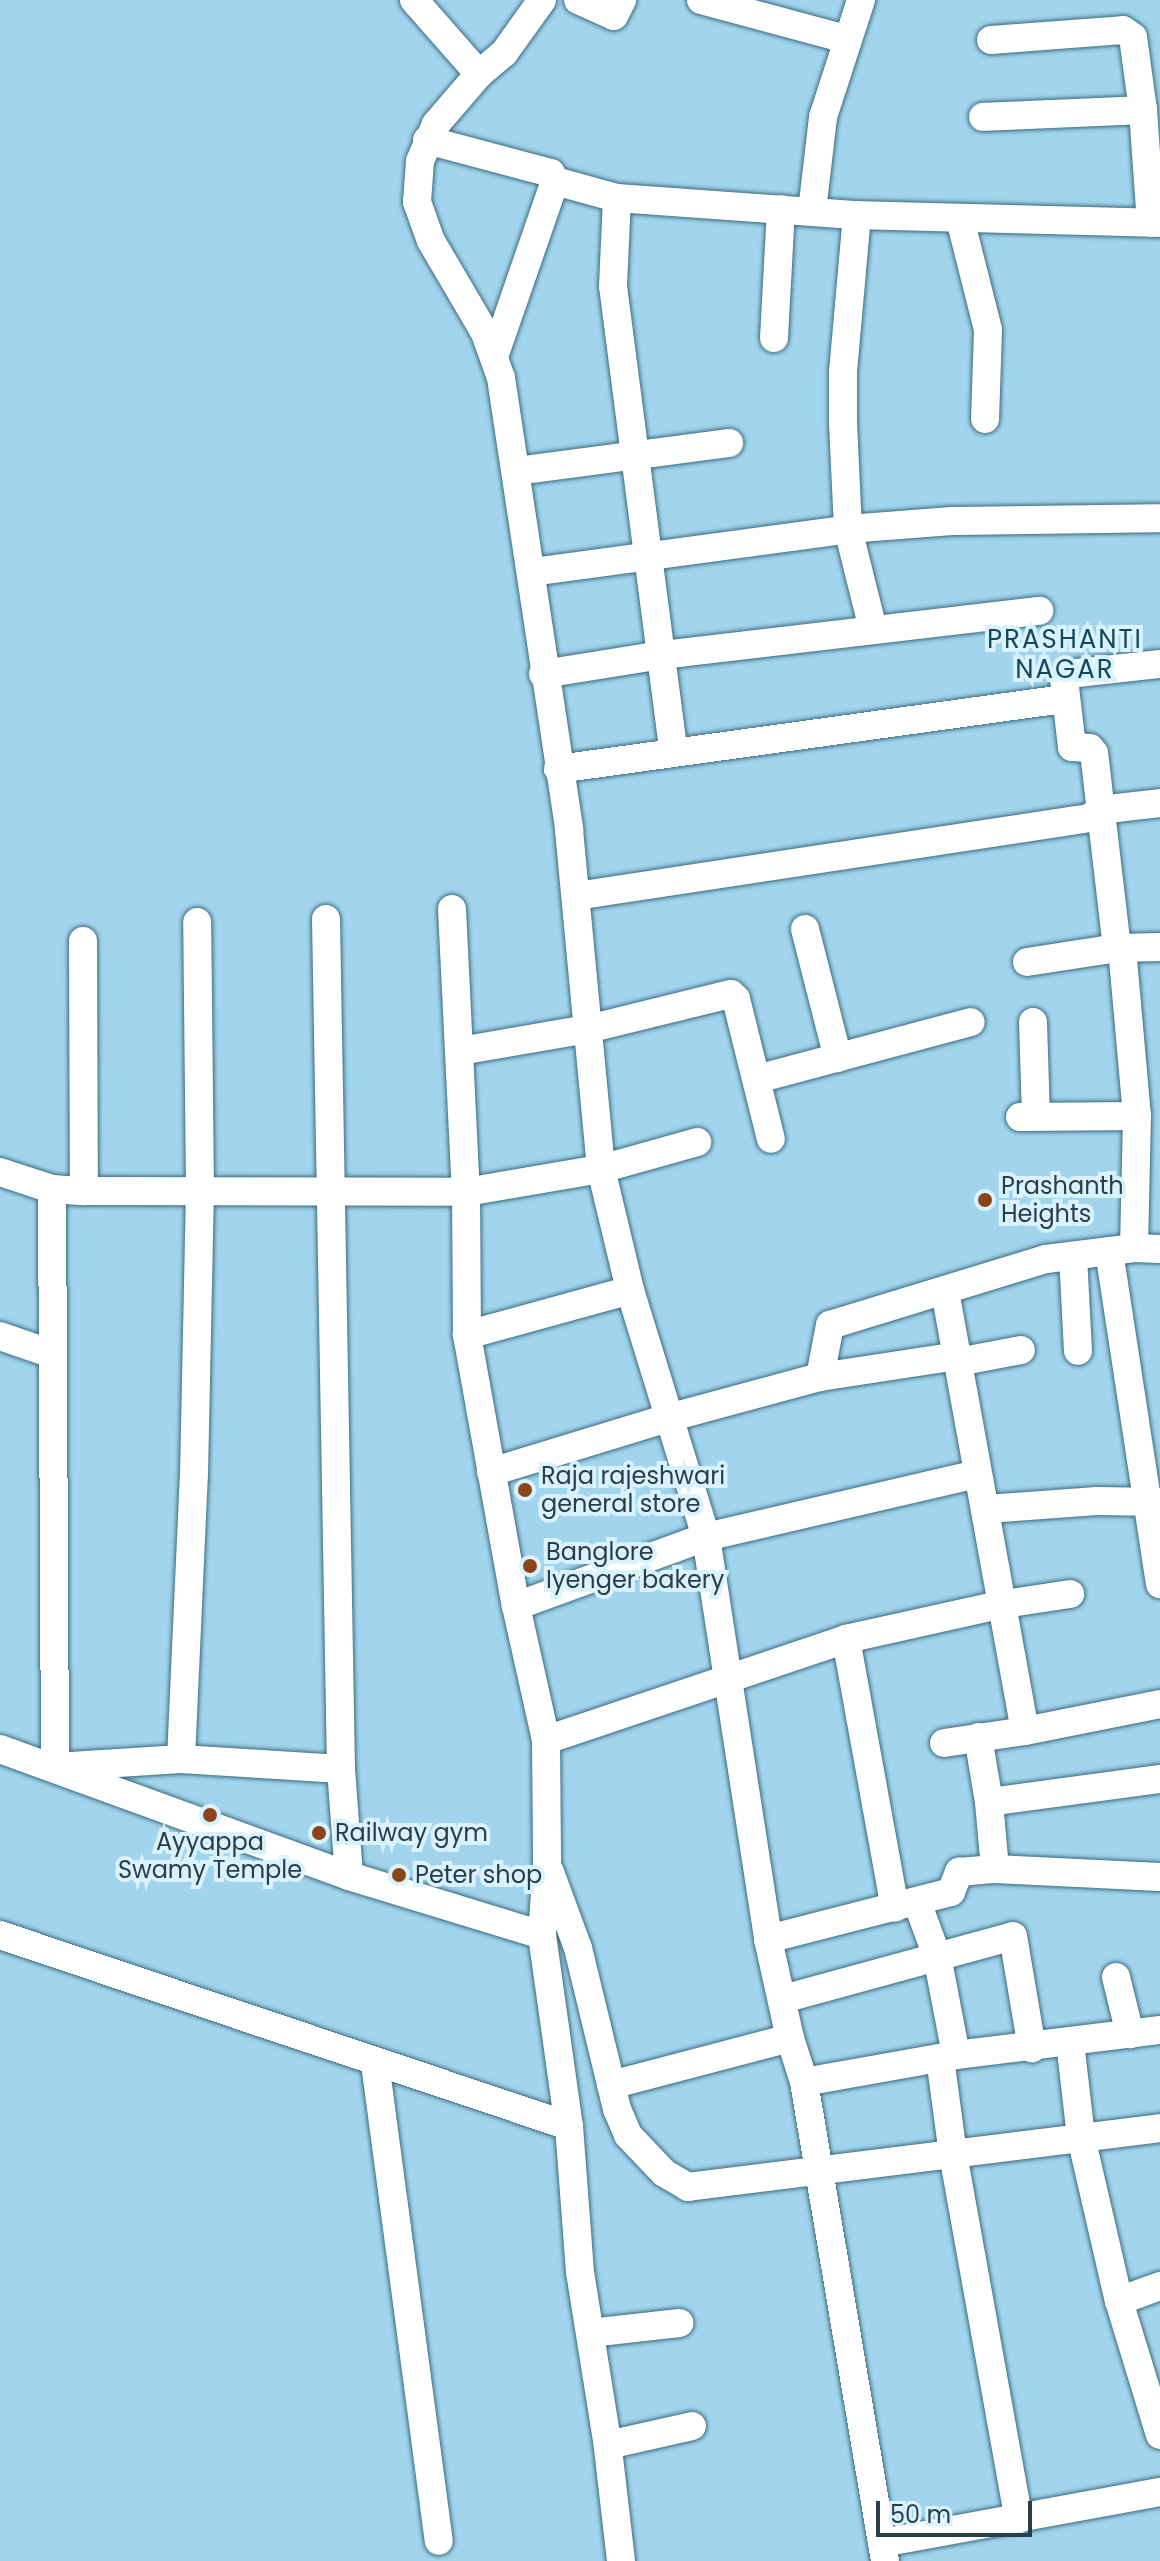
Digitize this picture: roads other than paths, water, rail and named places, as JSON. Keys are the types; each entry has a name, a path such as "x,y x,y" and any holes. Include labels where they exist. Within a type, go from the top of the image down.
{"street":[{"path":"414,0 479,74"},
{"path":"578,0 614,16 622,0"},
{"path":"701,0 843,48"},
{"path":"812,211 827,101 861,0"},
{"path":"537,9 504,53 479,74 436,124 420,161 417,202 423,223 495,354 532,572 543,674 576,896 601,1169 630,1290 706,1537 768,1939 790,2038 804,2082 883,2552 1019,2519 1160,2492"},
{"path":"555,181 617,198 857,215 1155,223 1136,45 1129,33 1123,30 991,40"},
{"path":"983,117 1143,110"},
{"path":"427,140 551,173 555,181 495,354"},
{"path":"617,198 613,286 673,750"},
{"path":"774,338 781,209"},
{"path":"857,215 843,371 848,529 873,629"},
{"path":"966,219 987,319 989,357 985,419"},
{"path":"516,471 729,443"},
{"path":"532,572 848,529 952,521 1063,522 1160,518"},
{"path":"543,674 662,655 1039,611"},
{"path":"558,769 1071,682 1160,664"},
{"path":"1071,682 1082,748 1094,753 1137,1116 1135,1250 1160,1584"},
{"path":"576,896 1090,818 1099,810 1160,803"},
{"path":"452,909 466,1192 467,1335 516,1606 546,1740 547,1865 542,1935 569,2126 580,2272 608,2445 621,2561"},
{"path":"326,919 341,1769 349,1876"},
{"path":"181,1759 194,1475 200,1191 197,922"},
{"path":"805,929 838,1058"},
{"path":"83,941 84,1191"},
{"path":"1027,962 1119,948 1160,947"},
{"path":"460,1051 588,1029 731,994 736,999 771,1139"},
{"path":"757,1079 971,1022"},
{"path":"1033,1022 1028,1116 1137,1116"},
{"path":"0,1172 52,1189 84,1191 466,1192 601,1169 697,1142"},
{"path":"52,1189 55,1767"},
{"path":"820,1377 830,1325 1046,1259 1135,1250"},
{"path":"1073,1256 1078,1351"},
{"path":"467,1335 630,1290"},
{"path":"945,1291 1025,1731"},
{"path":"0,1336 52,1354"},
{"path":"491,1472 668,1418 820,1377 1021,1350"},
{"path":"516,1606 706,1537 977,1474"},
{"path":"987,1509 1097,1501 1155,1502"},
{"path":"546,1740 846,1639 1004,1604 1070,1594"},
{"path":"846,1639 906,1905 937,1956 948,2057 953,2154 1019,2519"},
{"path":"944,1743 1025,1731 1160,1704"},
{"path":"978,1737 989,1802 995,1869"},
{"path":"0,1749 349,1876 542,1935"},
{"path":"55,1767 181,1759 341,1769"},
{"path":"989,1802 1160,1779"},
{"path":"547,1865 589,1985 611,2085 628,2135 664,2173 688,2187 1160,2128"},
{"path":"768,1939 951,1892 959,1872 995,1869 1160,1877"},
{"path":"0,1935 569,2126"},
{"path":"783,1999 1013,1936 1032,2048"},
{"path":"1116,1977 1130,2034"},
{"path":"804,2082 948,2057 1160,2030"},
{"path":"611,2085 790,2038"},
{"path":"1070,2042 1081,2137 1119,2301 1159,2431"},
{"path":"375,2063 439,2541"},
{"path":"1119,2301 1160,2286"},
{"path":"590,2333 679,2323"},
{"path":"608,2445 692,2426"}],"place":[{"name":"Prashanth Heights","path":"985,1200"},
{"name":"Raja rajeshwari general store","path":"525,1490"},
{"name":"Banglore Iyenger bakery","path":"530,1566"},
{"name":"Ayyappa Swamy Temple","path":"210,1815"},
{"name":"Railway gym","path":"319,1833"},
{"name":"Peter shop","path":"399,1875"}],"district":[{"name":"PRASHANTI NAGAR","path":"1065,655"}]}
